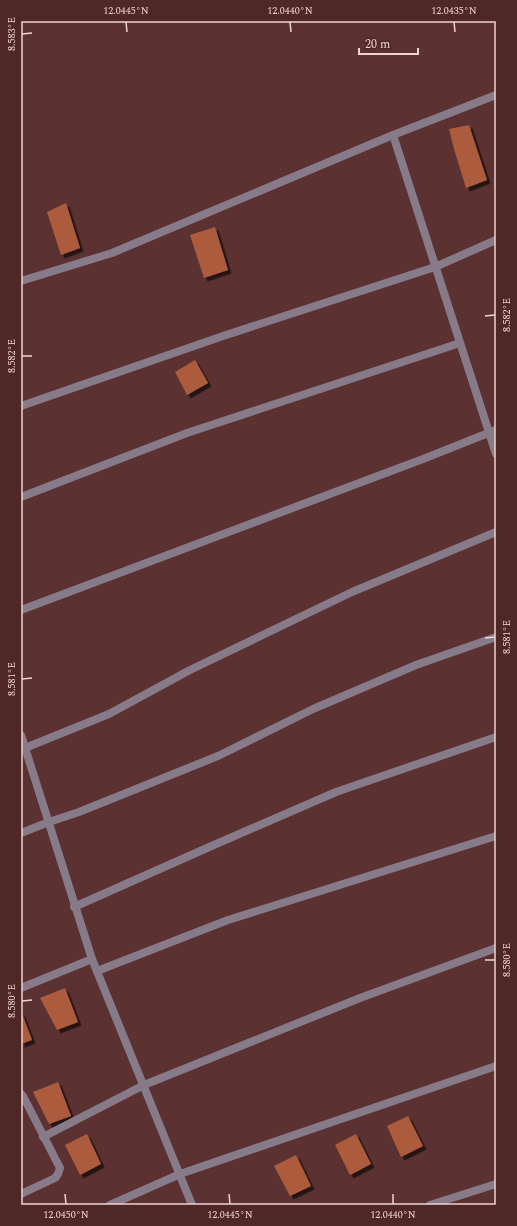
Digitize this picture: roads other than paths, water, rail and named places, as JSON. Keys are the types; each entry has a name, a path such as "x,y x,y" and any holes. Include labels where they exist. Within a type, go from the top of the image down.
{"street":[{"path":"21,281 112,253 392,135 496,96"},
{"path":"392,135 460,343 492,432 496,454"},
{"path":"21,406 222,336 435,268 496,240"},
{"path":"21,497 187,433 460,343"},
{"path":"21,610 492,432"},
{"path":"25,748 108,714 190,670 352,592 496,532"},
{"path":"21,833 79,812 218,756 313,709 416,664 496,637"},
{"path":"21,735 74,907 92,959 192,1205"},
{"path":"74,907 336,792 496,737"},
{"path":"97,971 228,920 496,836"},
{"path":"43,1137 144,1085 360,998 496,948"},
{"path":"21,988 92,959"},
{"path":"110,1205 180,1174 496,1066"},
{"path":"21,1094 60,1168 55,1178 21,1194"},
{"path":"430,1205 496,1184"}]}
